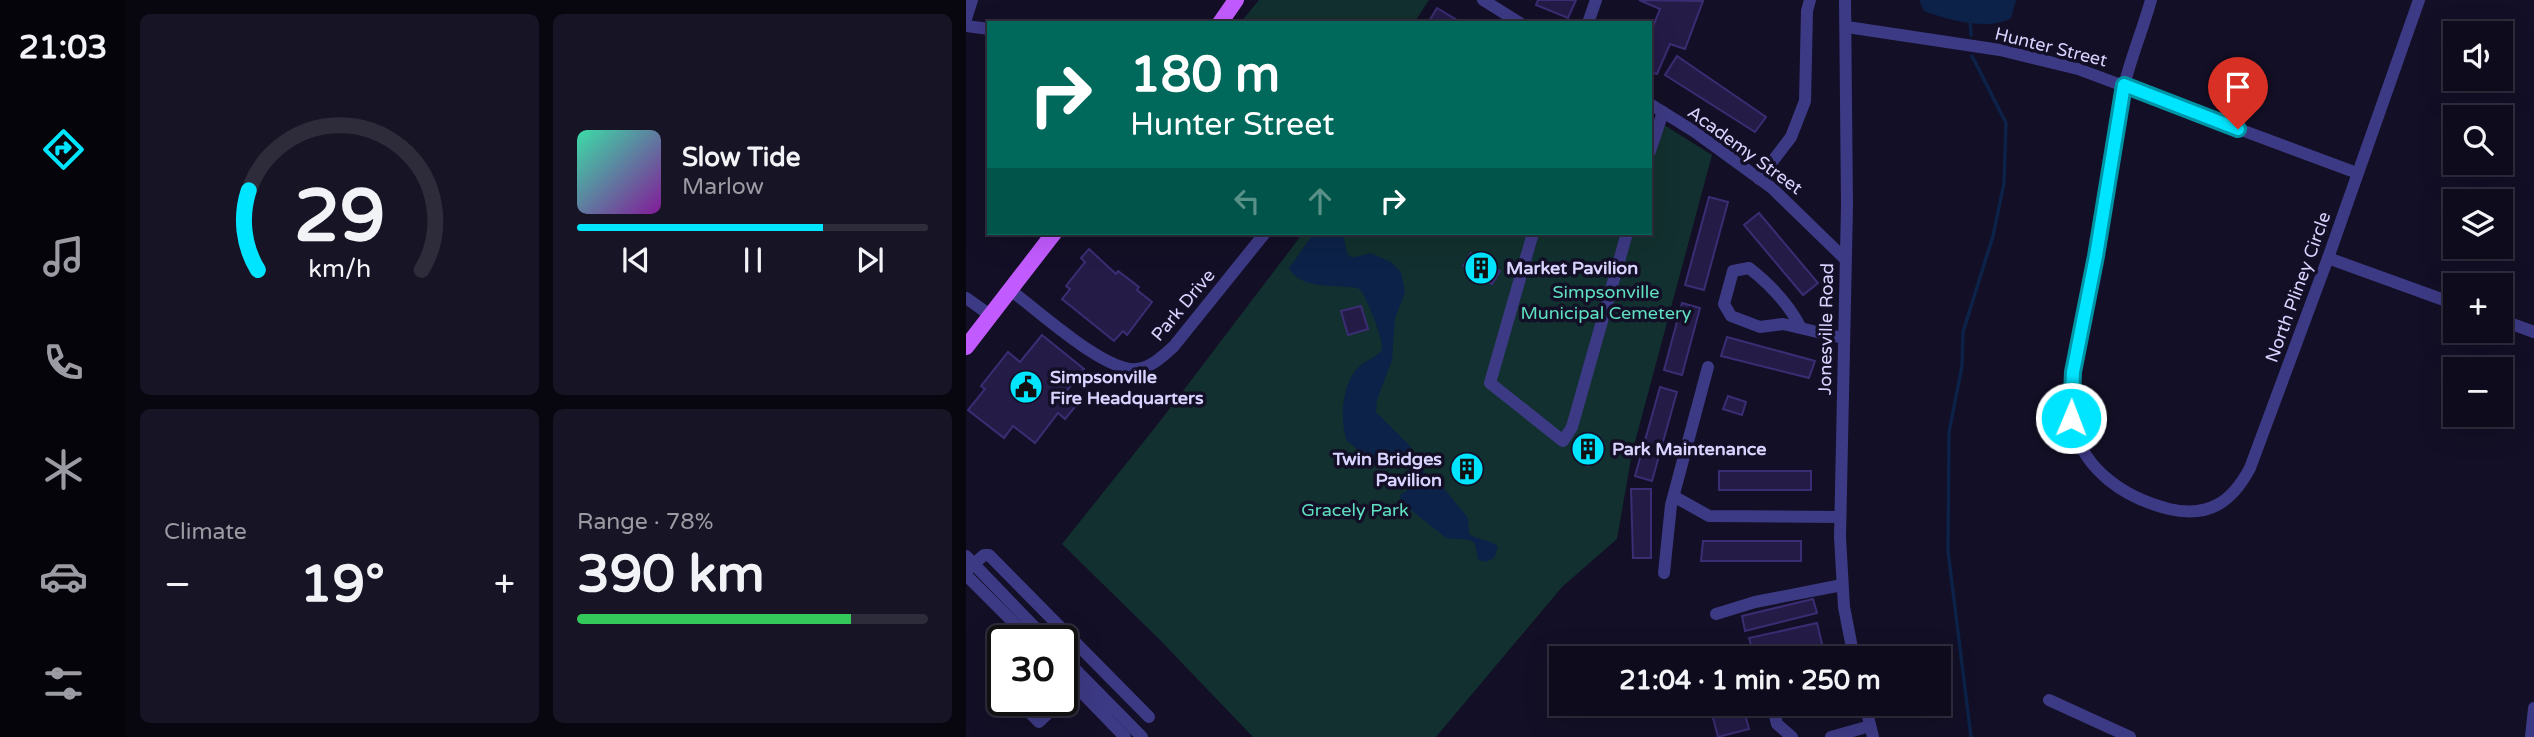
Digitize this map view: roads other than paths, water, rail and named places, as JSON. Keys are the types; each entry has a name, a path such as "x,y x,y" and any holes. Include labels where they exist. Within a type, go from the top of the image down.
{"main road":[{"path":"1221,21 1236,0"},
{"path":"968,341 1052,235"}],"street":[{"path":"966,19 972,0"},
{"path":"1483,0 1517,21"},
{"path":"1589,21 1596,0"},
{"path":"1759,179 1791,137 1805,101 1807,11 1810,0"},
{"name":"Jonesville Road","path":"1846,0 1840,517 1842,585 1850,646"},
{"name":"North Pliney Circle","path":"2151,0 2124,85 2096,256 2073,372 2071,418 2077,441 2096,470 2146,502 2174,510 2200,510 2219,505 2237,491 2250,468 2419,0"},
{"path":"966,26 987,29"},
{"name":"Hunter Street","path":"1847,27 2003,51 2077,69 2357,173"},
{"name":"Academy Street","path":"1652,105 1759,179 1796,209 1844,258"},
{"path":"1652,145 1663,113"},
{"name":"Park Drive","path":"1010,290 1082,345 1118,366 1137,369 1157,361 1174,346 1263,235"},
{"path":"1532,235 1490,383 1563,441 1572,427 1626,235"},
{"path":"2328,258 2443,300"},
{"path":"1801,328 1791,309 1768,283 1749,268 1733,271 1724,304 1731,316 1760,327 1783,324 1843,338"},
{"path":"966,298 990,315"},
{"path":"2513,324 2534,332"},
{"path":"1664,573 1671,505 1708,367"},
{"path":"1675,497 1709,516 1840,517"},
{"path":"1019,625 968,566 984,555 989,555 1046,616 1149,717"},
{"path":"1716,614 1755,601 1842,585"},
{"path":"1038,625 1046,616"},
{"path":"1080,682 1097,665"},
{"path":"1078,679 1125,737"},
{"path":"1080,682 1142,737"},
{"path":"2049,701 2130,737"},
{"path":"2531,737 2534,708"},
{"path":"1775,716 1777,724 1793,737"},
{"path":"1831,737 1871,732"}],"water":[{"path":"1919,0 2016,0 2011,18 1992,24 1980,24 1956,21 1924,11"},
{"path":"1313,235 1343,235 1351,257 1370,253 1391,262 1401,272 1405,292 1395,319 1392,360 1377,400 1376,412 1410,446 1428,479 1437,480 1468,518 1469,534 1492,542 1498,547 1494,558 1486,562 1478,560 1475,544 1470,540 1446,538 1401,502 1400,495 1413,486 1415,481 1407,467 1395,462 1374,463 1347,441 1343,422 1346,390 1355,372 1382,349 1374,319 1360,289 1312,284 1302,281 1289,268"}],"waterway":[{"path":"1970,20 1971,35"},
{"path":"1971,737 1948,551 1949,432 1962,366 1963,332 1993,236 2004,183 2006,123 1972,56"}],"place":[{"name":"Market Pavilion","path":"1481,268"},
{"name":"Simpsonville Fire Headquarters","path":"1026,387"},
{"name":"Park Maintenance","path":"1588,449"},
{"name":"Twin Bridges Pavilion","path":"1467,469"}],"park label":[{"name":"Simpsonville Municipal Cemetery","path":"1606,302"},
{"name":"Gracely Park","path":"1355,510"}]}
